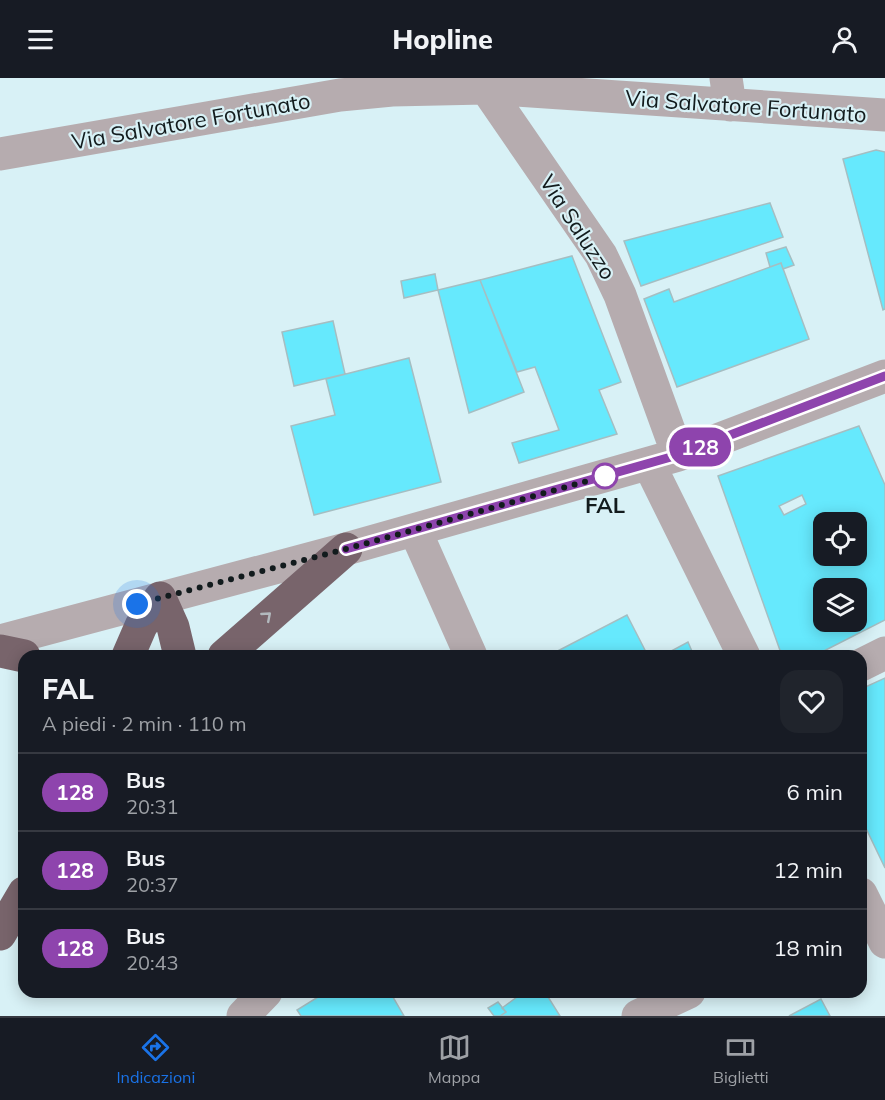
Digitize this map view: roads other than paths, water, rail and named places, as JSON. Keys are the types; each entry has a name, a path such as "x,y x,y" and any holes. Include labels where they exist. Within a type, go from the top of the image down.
{"highway":[{"path":"231,650 346,549"},
{"path":"131,650 141,626 160,598"},
{"path":"160,598 173,627 179,650"},
{"path":"0,651 18,655"},
{"path":"0,898 18,880"},
{"path":"0,934 18,903"}],"street":[{"name":"Via Salvatore Fortunato","path":"0,154 340,95 482,83 728,92 885,115"},
{"name":"Via Saluzzo","path":"482,83 601,255 620,295 664,459 742,650"},
{"path":"0,640 346,549 664,459 885,376"},
{"path":"415,530 468,650"},
{"path":"867,662 885,653"},
{"path":"869,903 885,942"},
{"path":"243,1016 260,998"},
{"path":"635,1007 667,998"}],"place":[{"name":"FAL","path":"605,476"}]}
